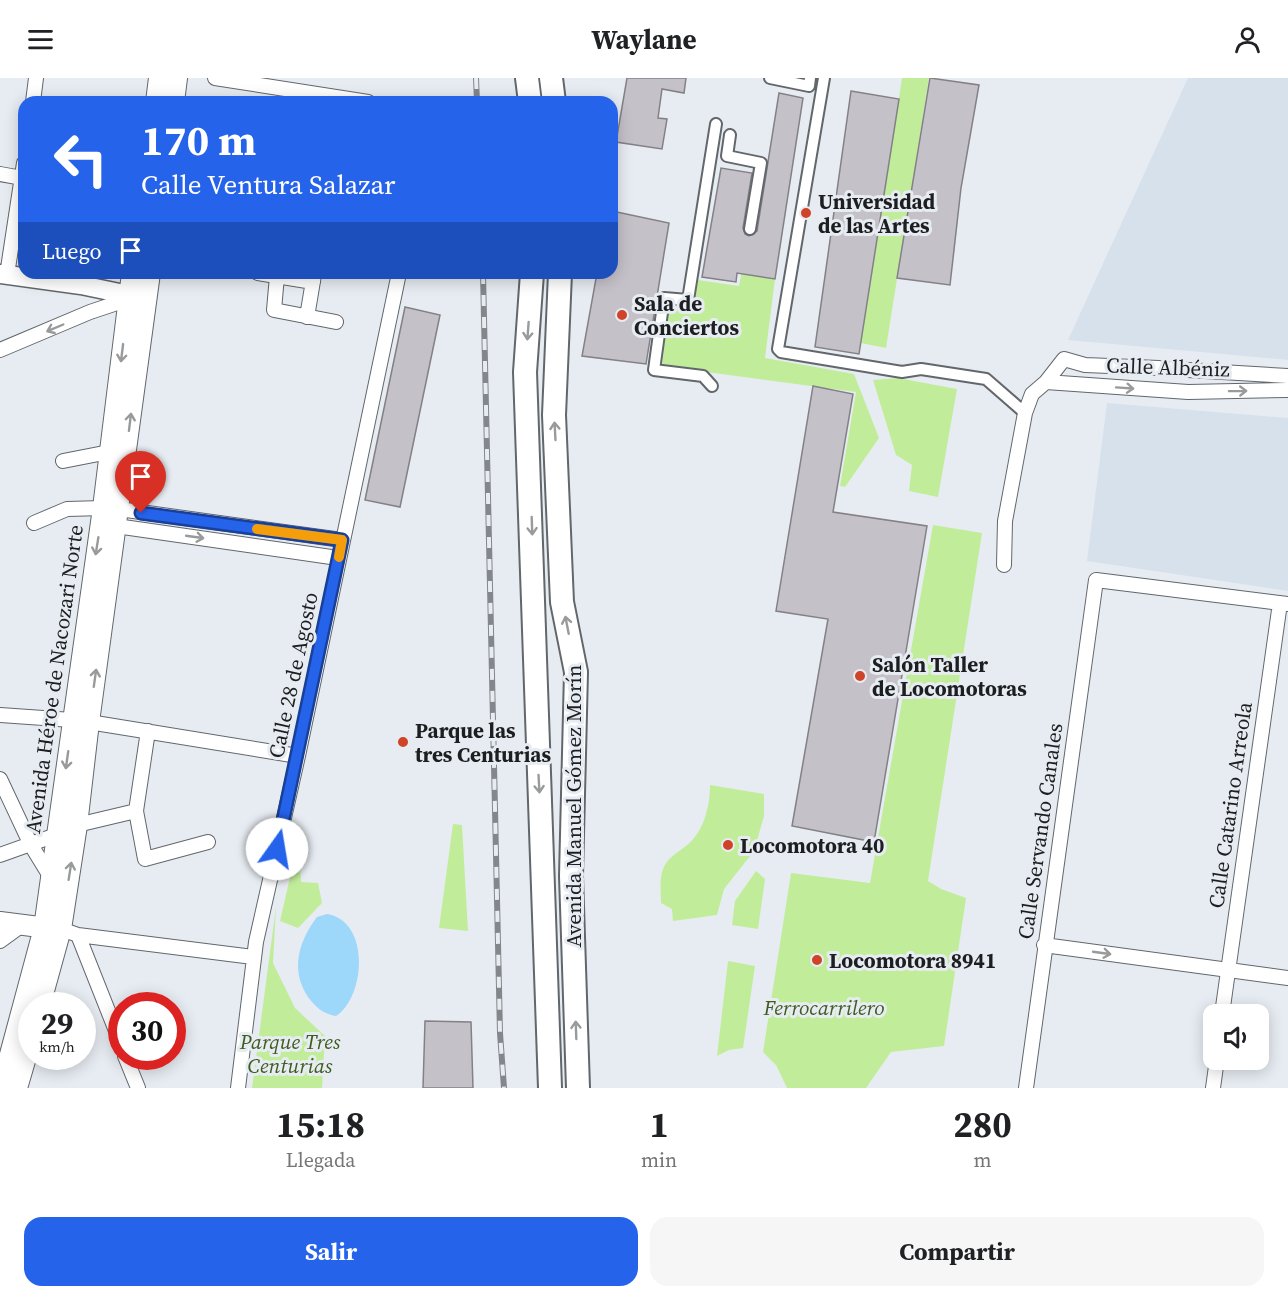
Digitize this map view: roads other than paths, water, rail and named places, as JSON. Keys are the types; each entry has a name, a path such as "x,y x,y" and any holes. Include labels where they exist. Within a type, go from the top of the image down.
{"main road":[{"path":"157,96 159,78"},
{"path":"175,96 177,78"},
{"path":"527,78 529,96"},
{"path":"550,78 553,96"},
{"name":"Avenida Héroe de Nacozari Norte","path":"113,514 109,452 131,279"},
{"name":"Avenida Héroe de Nacozari Norte","path":"1,1088 61,931 50,876 56,835 81,721 149,279"},
{"name":"Avenida Manuel Gómez Morín","path":"532,279 525,372 550,1088"},
{"name":"Avenida Manuel Gómez Morín","path":"560,279 554,415 562,602 576,672 571,876 578,1088"},
{"path":"538,756 550,724 557,719 562,721 570,740 574,770"},
{"name":"Avenida Héroe de Nacozari Norte","path":"44,992 61,931 77,825 81,721"},
{"path":"0,922 61,931"},
{"path":"17,1088 22,1070"}],"street":[{"path":"34,96 36,78"},
{"path":"215,78 330,96"},
{"path":"770,78 809,86 810,78"},
{"path":"824,78 778,349 781,352 902,372 921,369 986,380 1025,413"},
{"path":"712,386 703,376 654,370 664,298 688,300 716,124"},
{"path":"730,135 727,156 761,163 750,229"},
{"path":"0,174 18,177"},
{"path":"4,275 18,200"},
{"path":"81,279 129,297"},
{"path":"277,279 274,310 336,322"},
{"path":"307,317 313,279"},
{"name":"Calle 28 de Agosto","path":"238,1088 254,957 398,279"},
{"path":"0,350 129,297"},
{"name":"Calle Albéniz","path":"1046,382 1064,359 1094,365 1288,376"},
{"path":"1094,365 1094,385"},
{"path":"1188,392 1189,370"},
{"path":"1004,566 1005,521 1025,413 1032,394 1046,382"},
{"name":"Calle Albéniz","path":"1046,382 1188,392 1288,390"},
{"path":"63,461 109,452"},
{"path":"34,523 67,509 342,540"},
{"path":"113,514 338,558"},
{"name":"Calle Catarino Arreola","path":"1096,580 1284,603 1223,1004"},
{"name":"Calle Servando Canales","path":"1026,1088 1096,580"},
{"path":"0,715 81,721 298,756"},
{"path":"148,731 136,811 145,860 208,842"},
{"path":"0,779 31,845 50,876"},
{"path":"77,825 136,811"},
{"path":"0,855 56,835"},
{"path":"0,942 22,925"},
{"path":"61,931 254,957"},
{"path":"61,931 108,1020"},
{"path":"1044,945 1288,978"},
{"path":"131,1070 138,1088"},
{"path":"1213,1088 1215,1070"}],"water":[{"path":"327,914 341,920 351,930 357,944 359,960 358,977 353,993 346,1006 336,1016 322,1011 312,1002 300,981 298,970 301,948 310,927 317,917"}],"railway":[{"path":"476,78 477,96"},
{"path":"483,279 500,1033 504,1088"}],"place":[{"name":"Universidad de las Artes","path":"806,213"},
{"name":"Sala de Conciertos","path":"622,315"},
{"name":"Salón Taller de Locomotoras","path":"860,676"},
{"name":"Parque las tres Centurias","path":"403,742"},
{"name":"Locomotora 40","path":"728,845"},
{"name":"Locomotora 8941","path":"817,960"}],"park label":[{"name":"Ferrocarrilero","path":"824,1007"},
{"name":"Parque Tres Centurias","path":"290,1053"}]}
